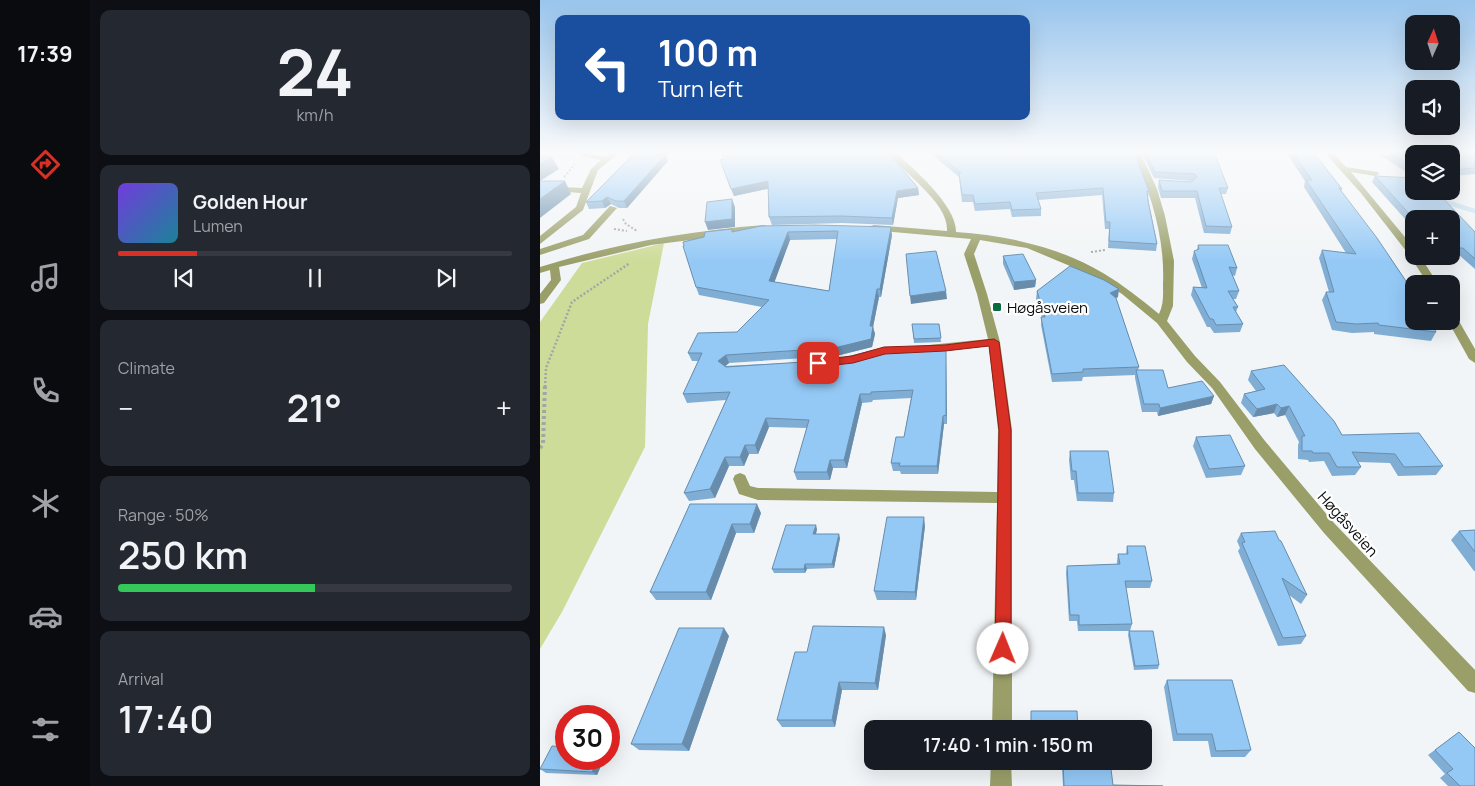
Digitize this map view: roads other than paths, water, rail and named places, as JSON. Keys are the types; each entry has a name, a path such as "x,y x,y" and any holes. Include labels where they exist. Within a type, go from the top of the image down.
{"street":[{"path":"540,242 580,208 584,200 585,191 550,189"},
{"path":"925,189 950,222 951,234"},
{"path":"1156,189 1169,261 1168,306 1161,321"},
{"path":"1361,189 1405,244"},
{"path":"540,252 586,237 610,209"},
{"name":"Høgåsveien","path":"861,227 951,234 1029,246 1066,260 1108,280 1161,321 1216,385 1260,445 1329,528 1475,684"},
{"path":"540,270 656,240 713,232 770,228"},
{"path":"977,237 969,254 982,294 994,342 1005,430 1002,720"},
{"path":"540,301 556,280 554,266"},
{"path":"1459,330 1475,359"},
{"path":"919,349 994,342"},
{"path":"740,479 744,490 758,494 1005,498"},
{"path":"1001,770 1001,786"}],"waterway":[{"path":"1440,200 1475,211"}],"place":[{"name":"Høgåsveien","path":"997,307"}]}
